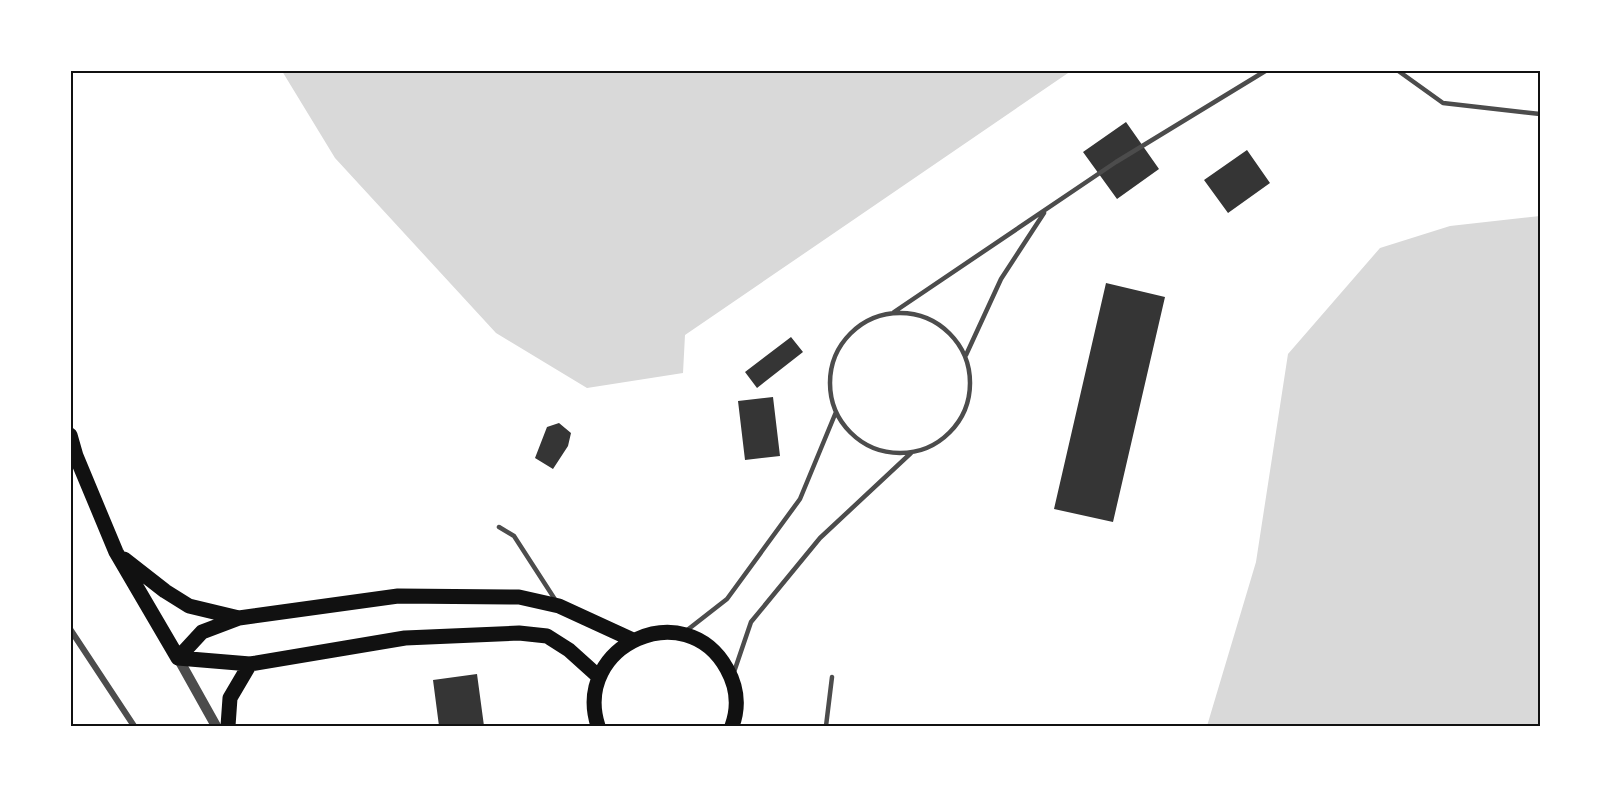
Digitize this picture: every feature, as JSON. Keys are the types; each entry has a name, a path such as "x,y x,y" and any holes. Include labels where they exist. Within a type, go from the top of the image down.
{"main road":[{"path":"70,435 76,456 116,552 178,658"},
{"path":"116,552 165,591 189,606 239,618"},
{"path":"178,658 202,632 239,618 398,596 519,597 559,606 633,640"},
{"path":"178,658 250,664 405,638 519,633 546,636 569,650 599,677"},
{"path":"598,726 594,708 595,692 599,677 608,662 633,640 657,633 682,634 698,640 712,649 723,662 732,677 736,691 737,706 732,726"},
{"path":"228,726 230,698 250,664"}],"street":[{"path":"70,629 134,726"},
{"path":"178,658 216,726"}],"lane":[{"path":"894,312 1116,162 1267,70"},
{"path":"1397,70 1443,103 1540,114"},
{"path":"965,356 1001,279 1045,211"},
{"path":"894,312 909,312 937,322 949,331 965,356 970,371 971,387 962,417 941,441 927,448 912,453 897,454 867,446 844,426 836,412 831,396 832,363 839,347 849,334 862,323 877,316 894,312"},
{"path":"682,634 727,599 800,499 836,412"},
{"path":"732,677 751,622 820,538 912,453"},
{"path":"499,528 514,536 559,606"},
{"path":"826,726 832,676"}],"shaded area":[{"path":"282,71 1071,71 685,335 683,373 587,388 496,333 335,158"},
{"path":"1540,216 1540,726 1207,726 1256,562 1288,354 1380,248 1450,226"}],"building":[{"path":"1126,122 1159,169 1117,199 1083,152"},
{"path":"1247,150 1270,183 1228,213 1204,180"},
{"path":"1106,283 1165,297 1113,522 1054,509"},
{"path":"791,337 803,352 757,388 745,372"},
{"path":"773,397 780,456 745,460 738,401"},
{"path":"559,423 571,433 568,446 553,469 535,458 547,427"},
{"path":"477,674 484,726 439,726 433,680"}]}
